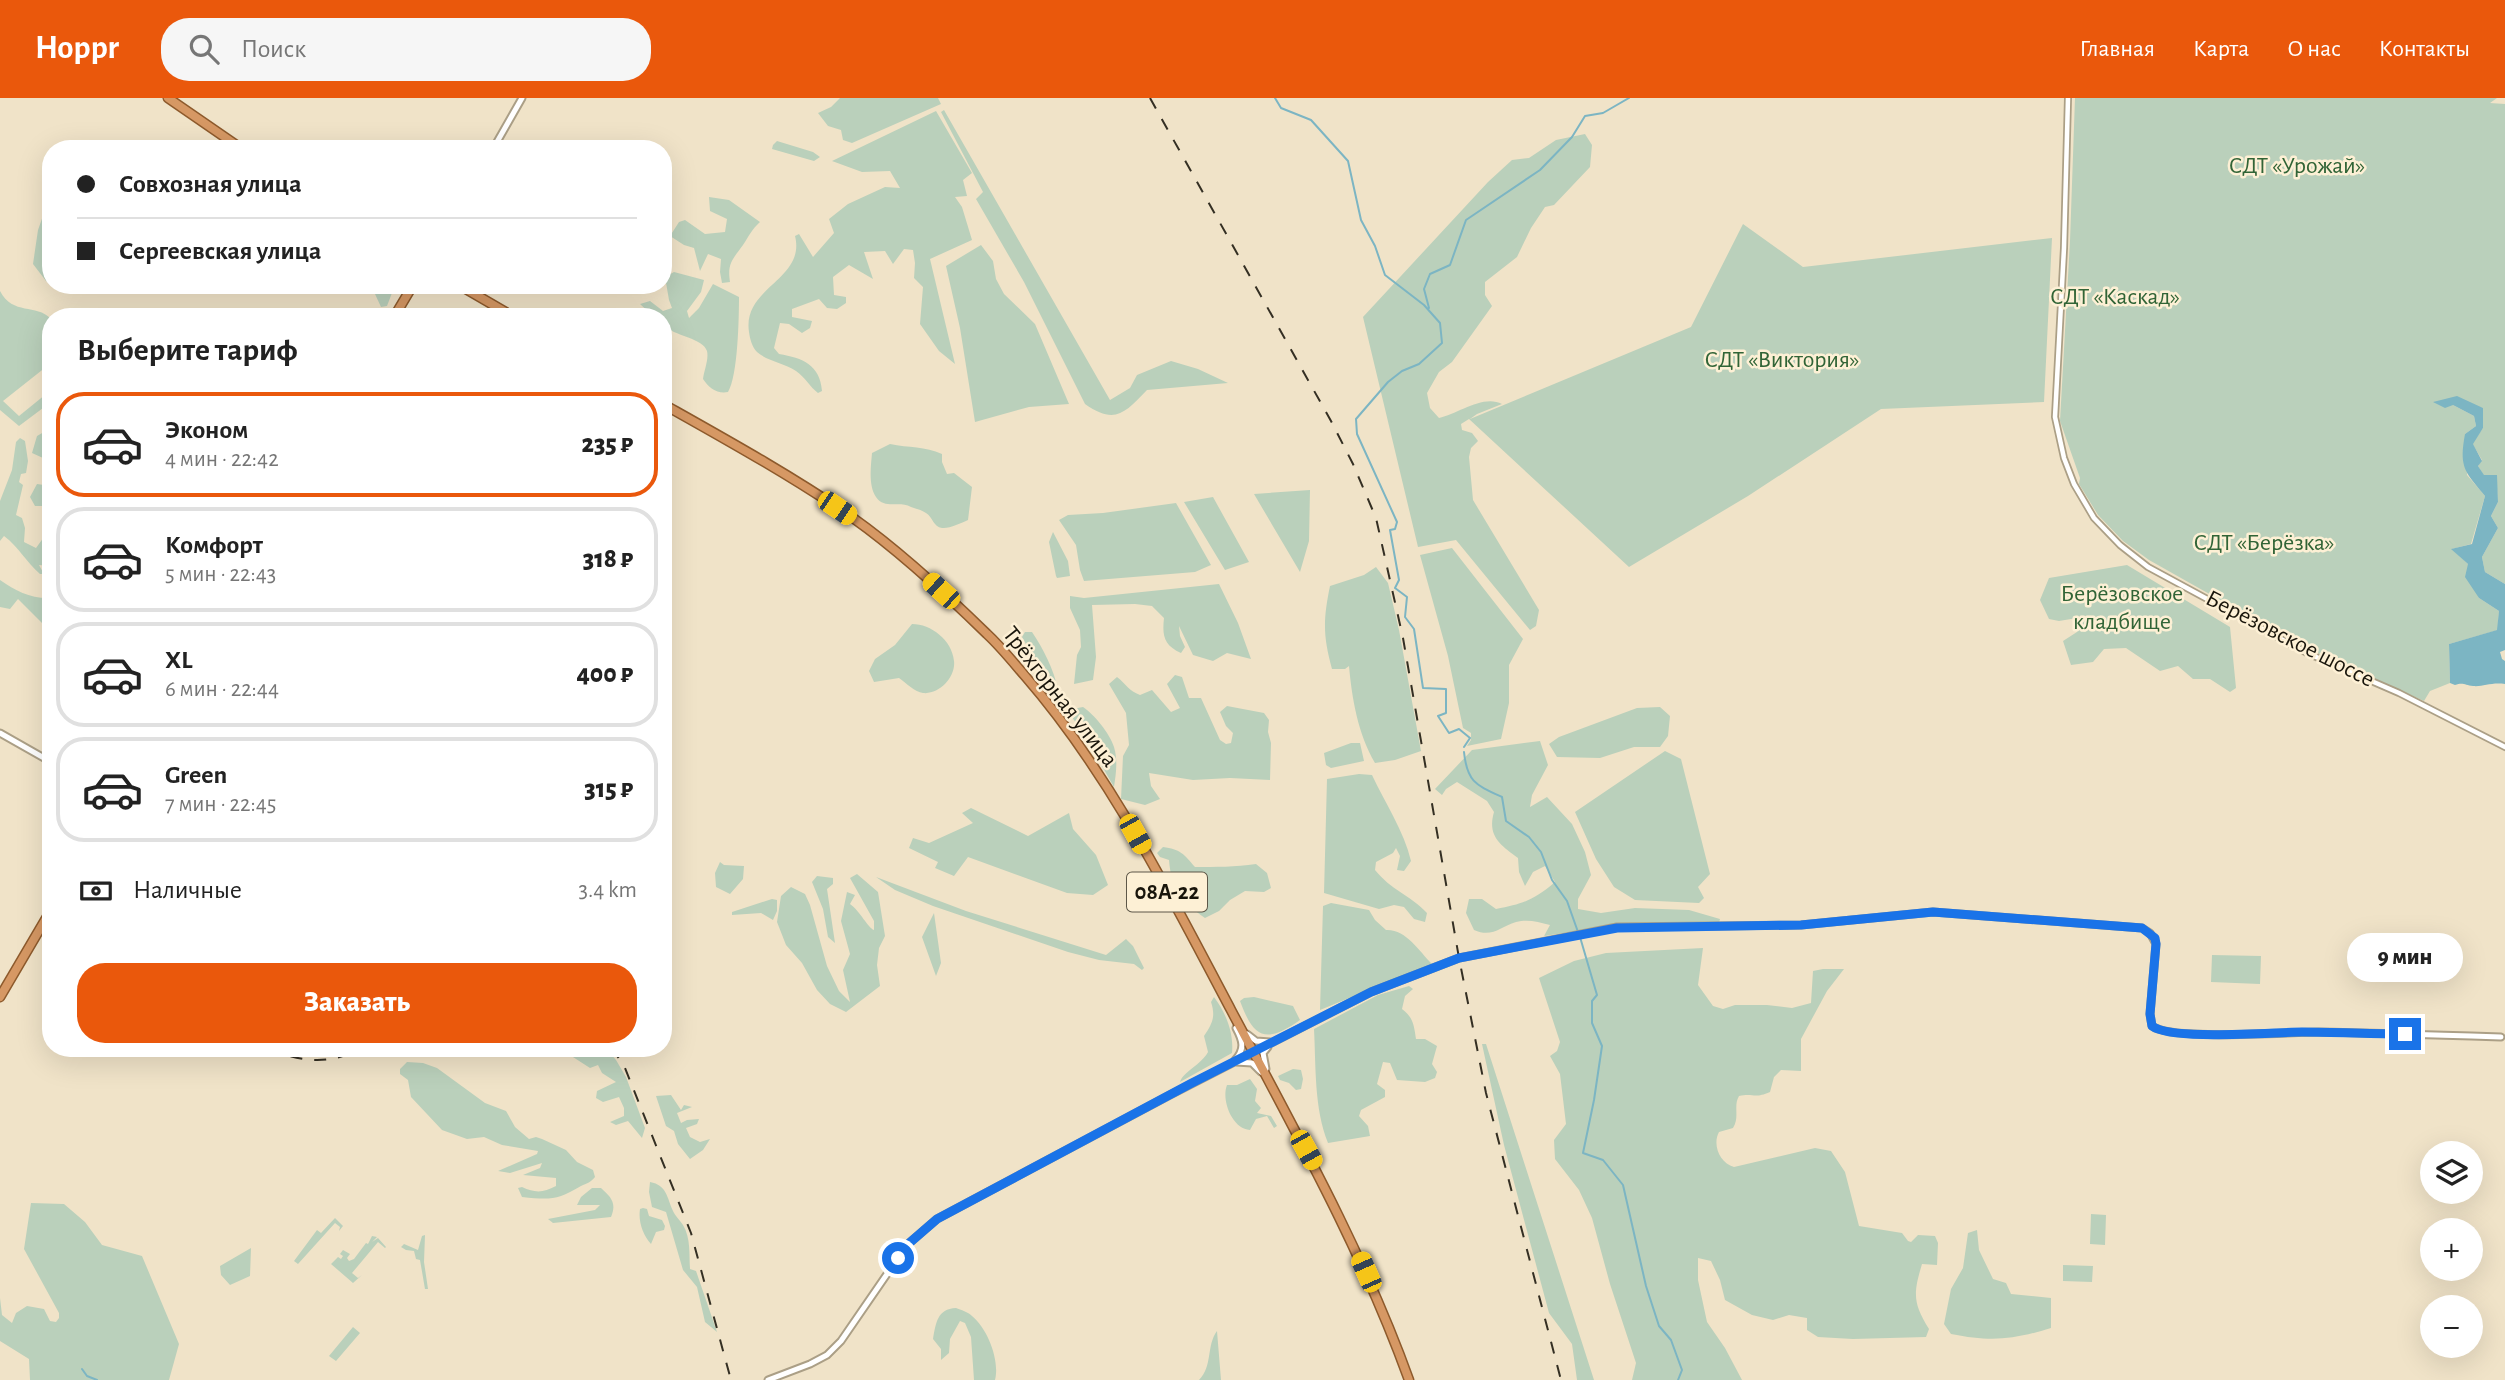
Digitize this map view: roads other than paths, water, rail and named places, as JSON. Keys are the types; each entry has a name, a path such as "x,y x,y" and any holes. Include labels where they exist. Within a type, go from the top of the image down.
{"highway":[{"path":"168,98 229,140"},
{"path":"474,294 499,308"},
{"name":"Трёхгорная улица","path":"672,409 785,474 855,520 901,555 989,635 1036,688 1094,767 1135,834 1292,1123 1350,1237 1409,1380"},
{"path":"0,997 42,925"}],"main road":[{"path":"498,140 522,98"},
{"path":"0,733 42,757"},
{"path":"768,1380 827,1355 841,1341 907,1245 937,1219 1371,992 1459,958 1617,928 1801,925 1946,912 2142,928 2155,938 2156,944 2150,1014 2152,1026 2158,1030 2200,1034 2302,1032 2503,1037"},
{"path":"1218,987 1229,1001 1247,1035 1263,1042 1276,1040"},
{"path":"1218,987 1242,1039 1241,1053 1233,1062"},
{"path":"1276,1040 1266,1048 1262,1059 1292,1123"},
{"path":"1233,1062 1247,1061 1256,1066 1292,1123"}],"street":[{"name":"Берёзовское шоссе","path":"2068,98 2064,248 2055,417 2064,458 2074,484 2094,518 2120,545 2148,567 2306,653 2399,693 2505,747"}],"water":[{"path":"2457,396 2483,408 2483,428 2473,444 2482,461 2478,466 2484,475 2497,475 2498,502 2491,516 2498,528 2482,557 2485,572 2505,584 2505,650 2500,652 2505,661 2505,684 2477,686 2450,683 2449,644 2497,630 2499,611 2479,598 2465,577 2468,564 2451,549 2472,544 2485,496 2468,474 2463,462 2465,434 2476,426 2474,416 2453,405 2445,408 2433,402"}],"waterway":[{"path":"1275,98 1281,108 1311,120 1348,161 1361,220 1375,246 1385,275 1424,305 1440,323 1442,343 1419,364 1402,371 1388,382 1356,419 1357,434 1397,522 1395,529 1390,530 1399,580 1395,588 1407,597 1405,617 1414,629 1423,688 1446,689 1446,713 1438,716 1449,733 1459,729 1470,738 1464,747"},
{"path":"1429,308 1424,289 1430,274 1450,265 1466,220 1540,170 1572,137 1585,116 1603,113 1629,98"},
{"path":"1464,752 1470,776 1479,785 1502,797 1506,821 1529,837 1541,852 1552,880 1567,901 1578,932"},
{"path":"1580,937 1597,995 1592,1001 1592,1023 1602,1046 1583,1153 1603,1160 1623,1185 1646,1286 1659,1326 1671,1340 1682,1370 1678,1380"},
{"path":"82,1369 87,1376 97,1380"}],"railway":[{"path":"1150,98 1331,421 1376,518 1403,638 1459,958 1486,1093 1561,1380"},
{"path":"296,1057 314,1060 340,1057"},
{"path":"618,1057 625,1068 691,1233 731,1380"}],"park label":[{"name":"СДТ «Урожай»","path":"2297,166"},
{"name":"СДТ «Каскад»","path":"2115,297"},
{"name":"СДТ «Виктория»","path":"1782,360"},
{"name":"СДТ «Берёзка»","path":"2264,543"},
{"name":"Берёзовское кладбище","path":"2122,608"}]}
